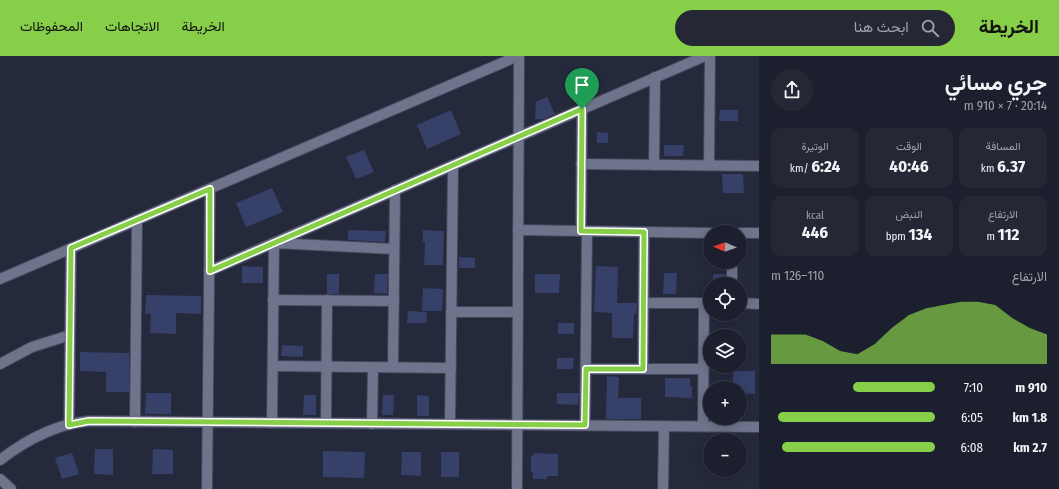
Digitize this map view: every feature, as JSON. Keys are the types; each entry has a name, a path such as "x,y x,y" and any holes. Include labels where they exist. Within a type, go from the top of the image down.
{"street":[{"path":"0,279 518,56 517,489"},
{"path":"210,271 705,56"},
{"path":"709,165 710,56"},
{"path":"654,165 655,78"},
{"path":"582,109 581,164 584,231 586,369 585,425"},
{"path":"581,164 759,166"},
{"path":"450,424 453,165"},
{"path":"207,489 210,189"},
{"path":"393,367 395,190"},
{"path":"135,422 137,220"},
{"path":"518,230 703,233"},
{"path":"643,369 644,232"},
{"path":"747,233 759,233"},
{"path":"274,243 394,249"},
{"path":"272,423 274,243"},
{"path":"69,425 71,248"},
{"path":"273,300 394,301"},
{"path":"326,423 327,300"},
{"path":"644,303 703,303"},
{"path":"747,303 759,304"},
{"path":"451,312 518,312"},
{"path":"0,364 32,347 70,335"},
{"path":"273,366 451,368"},
{"path":"372,424 373,367"},
{"path":"586,369 703,369"},
{"path":"703,373 703,426"},
{"path":"0,460 25,443 47,432 89,421 759,426"},
{"path":"663,489 664,426"},
{"path":"0,479 11,489"}],"building":[{"path":"547,97 555,114 543,119 535,119 536,102"},
{"path":"451,110 461,134 427,149 417,125"},
{"path":"720,110 738,110 738,121 719,121"},
{"path":"597,132 608,133 608,143 597,143"},
{"path":"664,145 684,145 683,156 664,156"},
{"path":"364,150 374,172 356,179 346,157"},
{"path":"722,174 743,174 744,193 723,193"},
{"path":"272,188 283,212 246,227 236,203"},
{"path":"348,230 386,231 385,242 348,240"},
{"path":"423,230 444,231 443,265 424,265 425,242 423,242"},
{"path":"459,257 475,258 475,268 459,268"},
{"path":"242,266 263,267 263,283 242,283"},
{"path":"596,266 618,267 617,303 637,303 636,314 634,314 633,338 612,338 612,313 594,312"},
{"path":"664,273 677,273 676,294 663,294"},
{"path":"327,274 339,274 339,294 327,294"},
{"path":"375,274 388,274 387,294 374,293"},
{"path":"535,274 560,274 559,293 535,293"},
{"path":"713,274 726,274 726,277 713,277"},
{"path":"423,288 443,289 442,311 422,311"},
{"path":"146,295 201,296 201,314 176,313 176,334 150,333 151,314 145,314"},
{"path":"408,311 427,312 426,323 407,323"},
{"path":"558,323 574,323 574,334 558,334"},
{"path":"282,345 303,346 303,357 281,356"},
{"path":"80,352 129,353 129,392 106,392 106,372 80,371"},
{"path":"557,358 574,358 573,369 557,369"},
{"path":"747,371 755,371 755,394 747,393 747,381 733,381 733,373 747,373"},
{"path":"607,376 619,377 618,398 641,398 641,419 606,419"},
{"path":"665,378 690,378 692,398 665,397"},
{"path":"146,393 171,393 171,414 145,414"},
{"path":"557,393 579,393 578,405 557,404"},
{"path":"304,395 316,395 316,415 303,415"},
{"path":"383,395 394,395 393,415 382,415"},
{"path":"417,395 429,396 429,416 417,416"},
{"path":"95,449 113,449 113,475 94,474"},
{"path":"153,449 173,450 173,474 152,474"},
{"path":"323,451 365,452 364,478 323,477"},
{"path":"402,452 421,452 421,476 401,475"},
{"path":"441,452 459,452 459,477 441,477"},
{"path":"72,453 79,474 62,479 55,458"},
{"path":"534,453 558,454 558,476 547,476 547,479 533,479 533,472 531,472 531,456 534,456"}],"route":[{"path":"582,109 581,231 644,232 643,369 586,369 585,425 89,421 69,425 71,248 210,189 210,271 582,109"}]}
